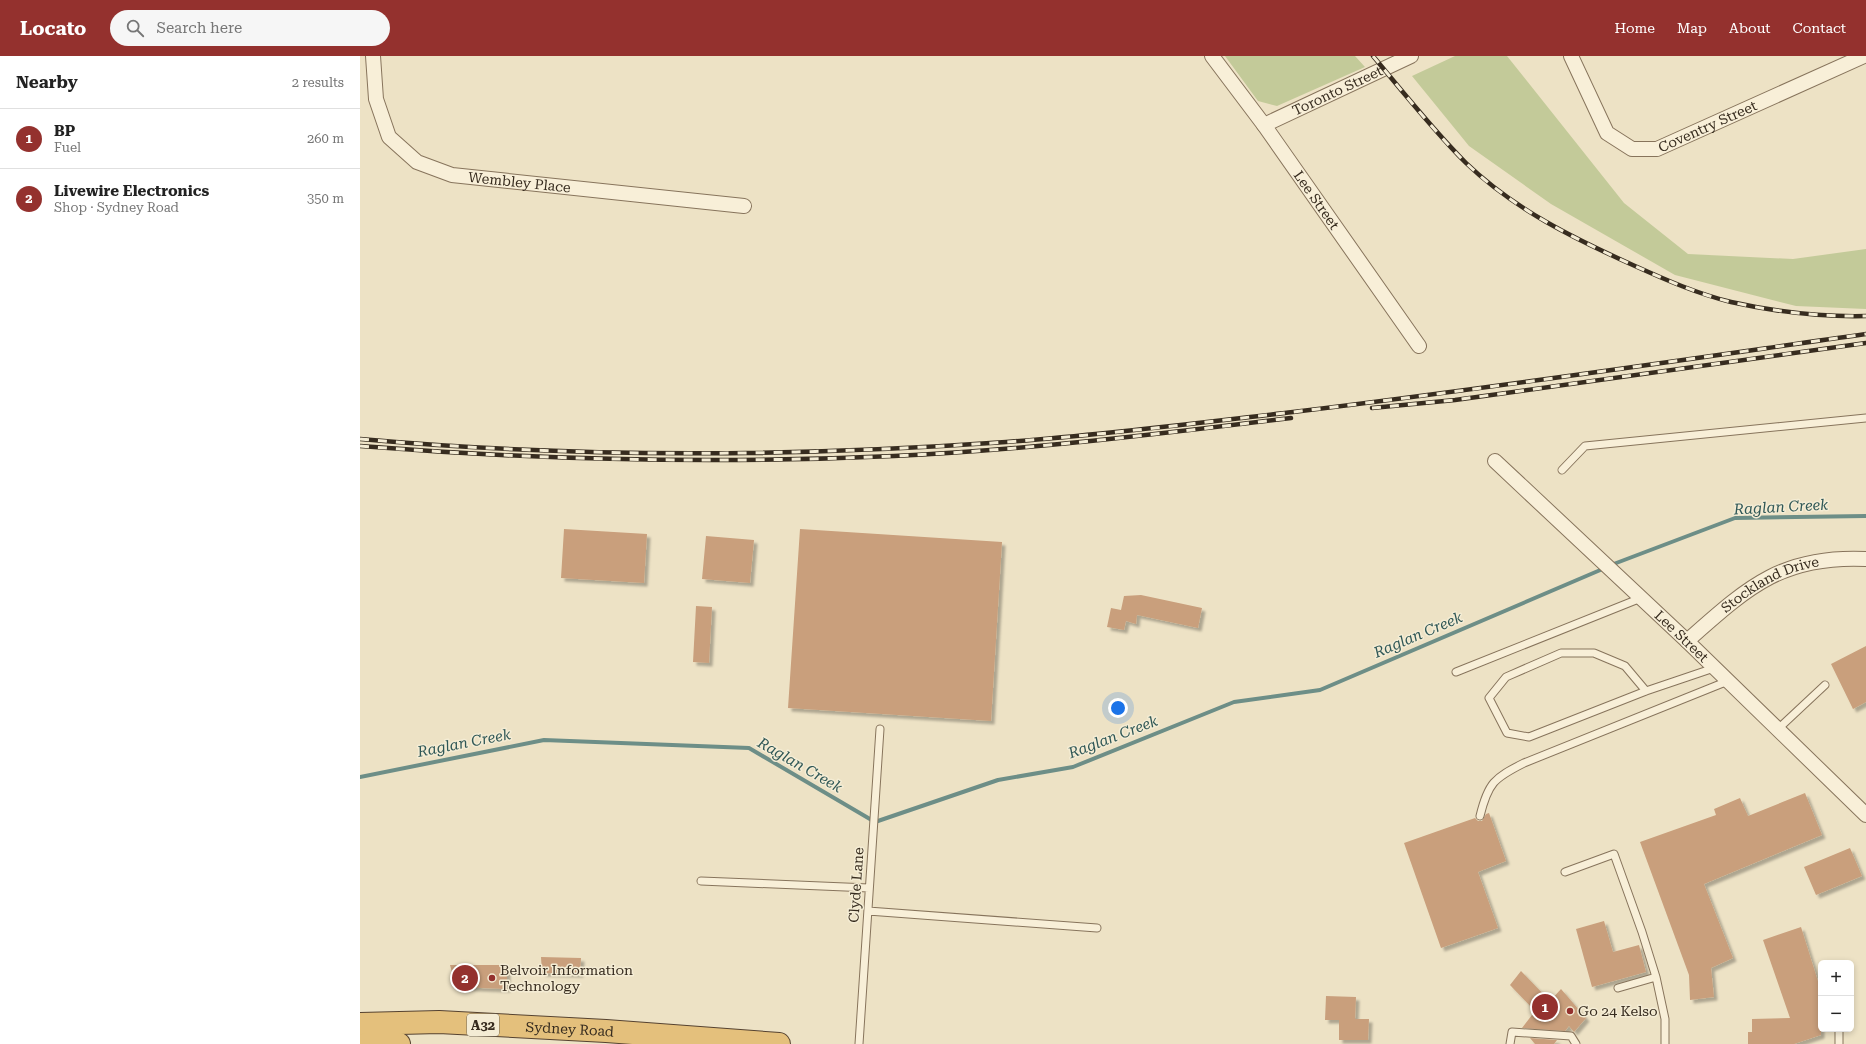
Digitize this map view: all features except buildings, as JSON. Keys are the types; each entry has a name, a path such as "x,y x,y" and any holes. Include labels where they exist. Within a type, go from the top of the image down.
{"highway":[{"name":"Sydney Road","path":"360,1024 438,1022 606,1031 778,1044"},
{"path":"366,1044 399,1044"}],"street":[{"name":"Wembley Place","path":"373,56 376,99 389,137 417,162 452,175 744,206"},
{"name":"Lee Street","path":"1212,56 1264,125 1419,346"},
{"name":"Toronto Street","path":"1264,125 1411,56"},
{"name":"Coventry Street","path":"1571,56 1607,133 1632,149 1657,149 1864,56"},
{"name":"Lee Street","path":"1495,461 1687,641 1866,815"},
{"name":"Stockland Drive","path":"1687,641 1747,590 1777,573 1810,562 1841,558 1866,559"}],"lane":[{"path":"1562,470 1585,446 1866,418"},
{"path":"1456,672 1641,598"},
{"path":"1646,691 1625,666 1594,653 1561,653 1506,678 1490,698 1507,733 1529,737 1646,691 1715,668"},
{"path":"1480,816 1486,793 1501,774 1524,763 1728,681"},
{"path":"1778,729 1825,685"},
{"name":"Clyde Lane","path":"860,1044 872,836 880,729"},
{"path":"1565,872 1614,854 1642,932 1656,977 1665,1018 1665,1044"},
{"path":"701,881 869,888"},
{"path":"868,911 1097,928"},
{"path":"1618,988 1656,977"},
{"path":"1510,1044 1512,1032 1571,1036 1576,1044"},
{"path":"1839,1032 1839,1044"}],"green space":[{"path":"1225,56 1355,56 1365,67 1277,106 1258,101"},
{"path":"1455,56 1507,56 1624,203 1688,254 1793,259 1866,249 1866,309 1796,306 1675,275 1551,204 1469,146 1412,76"}],"waterway":[{"name":"Raglan Creek","path":"1611,565 1735,518 1866,516"},
{"name":"Raglan Creek","path":"360,777 544,740 749,748 875,822 998,780 1073,767 1234,702 1320,690 1605,568"}],"railway":[{"path":"1373,56 1430,124 1466,163 1485,180 1525,209 1568,234 1658,276 1694,291 1719,299 1748,306 1798,313 1832,316 1866,316"},
{"path":"360,439 521,450 683,453 844,451 1006,442 1150,428 1437,394 1866,334"},
{"path":"1372,408 1455,400 1866,343"},
{"path":"360,446 493,455 627,459 761,460 894,456 994,450 1043,446 1291,418"}],"place":[{"name":"Livewire Electronics","path":"465,978"},
{"name":"Belvoir Information Technology","path":"492,978"},
{"name":"BP","path":"1545,1007"},
{"name":"Go 24 Kelso","path":"1570,1011"}]}
